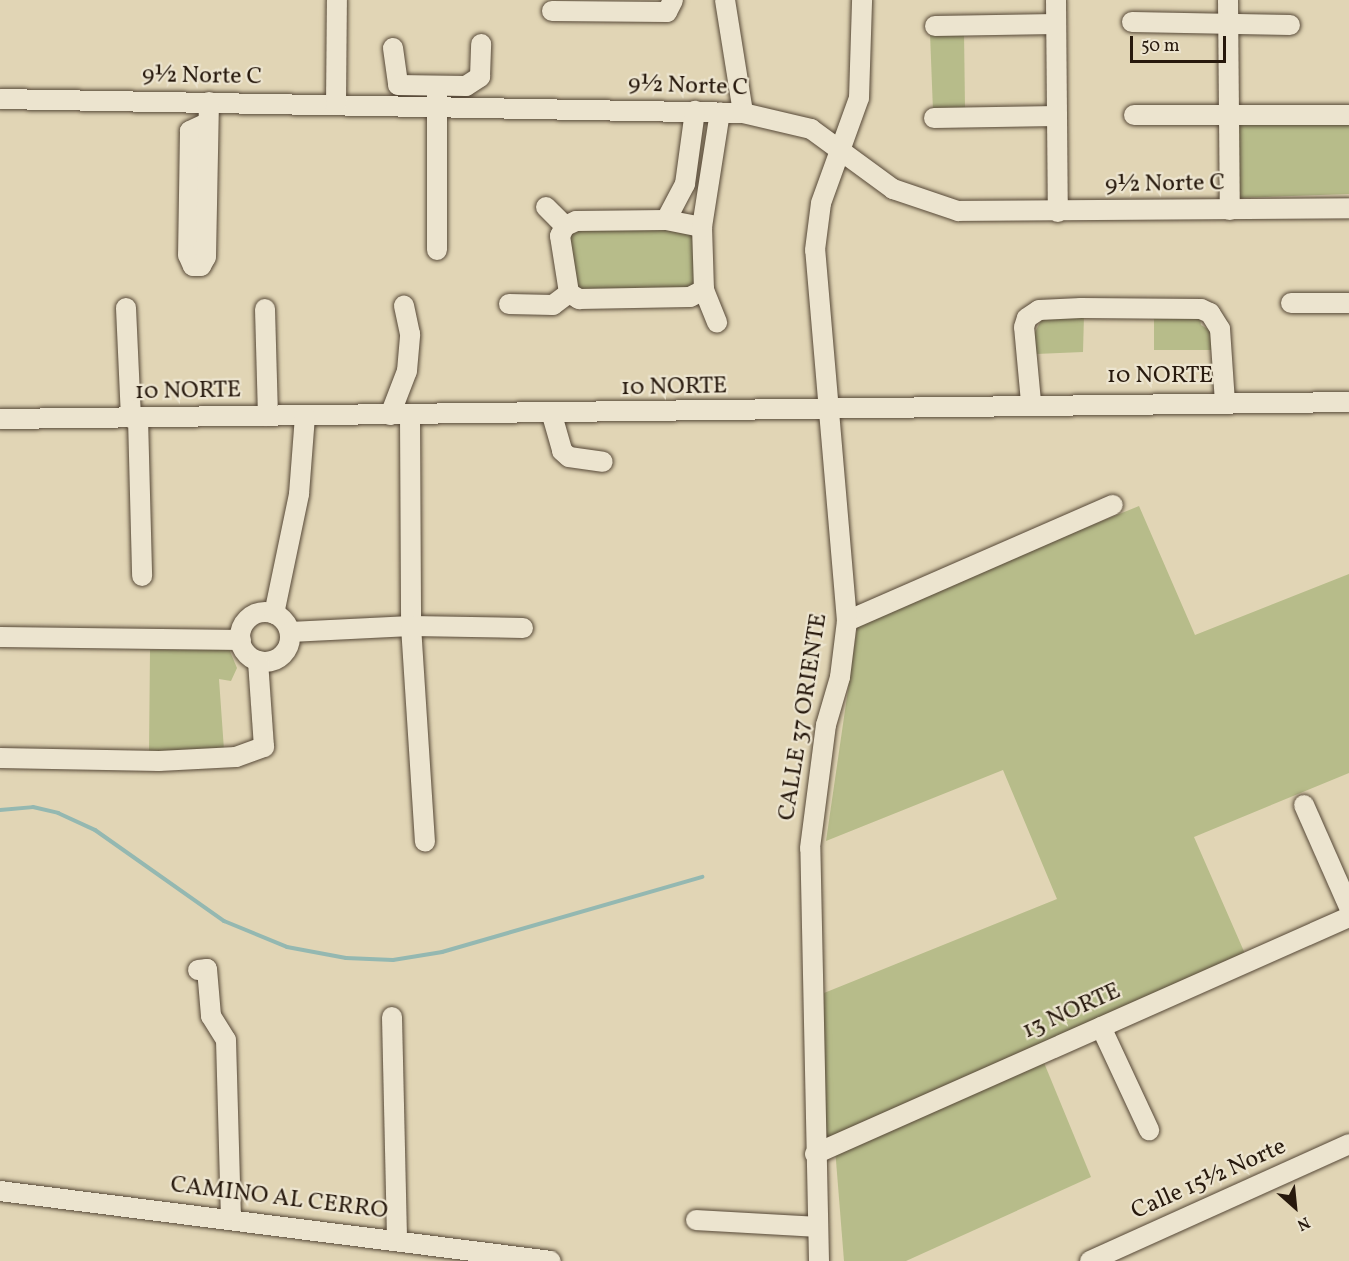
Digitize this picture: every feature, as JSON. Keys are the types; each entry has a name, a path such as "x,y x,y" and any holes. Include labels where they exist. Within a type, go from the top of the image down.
{"street":[{"path":"336,105 337,0"},
{"path":"552,11 667,12 673,0"},
{"path":"725,0 743,113"},
{"name":"CALLE 37 ORIENTE","path":"819,1261 810,848 826,725 840,677 848,621 816,234 827,185 843,151 859,98 862,0"},
{"path":"1056,0 1058,212"},
{"path":"1228,0 1230,210"},
{"path":"1132,21 1290,25"},
{"path":"935,26 1056,24"},
{"path":"393,48 398,85 466,86 480,77 481,44"},
{"path":"437,87 437,250"},
{"name":"9½ Norte C","path":"0,99 743,113 800,125 843,151 893,189 941,208 976,213 1349,208"},
{"path":"198,229 198,161 190,131 207,123 209,102"},
{"path":"666,219 685,184 695,111"},
{"path":"717,322 704,290 702,227 720,112"},
{"path":"1134,115 1349,115"},
{"path":"934,118 1057,116"},
{"path":"546,207 565,226"},
{"path":"702,227 666,219 576,221 565,226 560,236 569,292 579,299 679,297 704,290"},
{"path":"509,304 553,305 569,292"},
{"path":"1291,303 1349,303"},
{"path":"390,415 407,371 410,334 404,306"},
{"path":"126,308 142,576"},
{"path":"1030,402 1023,327 1032,313 1081,308 1201,309 1215,319 1225,402"},
{"path":"265,309 268,416"},
{"name":"10 NORTE","path":"0,419 830,411 1030,402 1349,402"},
{"path":"552,414 562,452 569,457 603,462"},
{"path":"274,614 299,494 305,416"},
{"path":"410,416 411,626 425,842"},
{"path":"848,621 1113,505"},
{"path":"264,612 274,614 290,632 282,656 258,661 246,653 241,640 246,621 264,612"},
{"path":"290,632 411,626 523,628"},
{"path":"0,637 241,640"},
{"path":"0,758 159,761 236,757 264,747 258,661"},
{"path":"1304,805 1349,907"},
{"name":"13 NORTE","path":"815,1154 1349,917"},
{"path":"198,970 207,969 211,1016 226,1040 231,1217"},
{"path":"392,1017 397,1239"},
{"path":"1101,1027 1149,1130"},
{"name":"Calle 15½ Norte","path":"1090,1261 1349,1144"},
{"name":"CAMINO AL CERRO","path":"0,1191 231,1217 551,1261"},
{"path":"696,1220 818,1227"}],"green space":[{"path":"964,32 965,108 933,111 930,33"},
{"path":"1349,122 1349,194 1238,198 1236,123"},
{"path":"702,227 704,290 579,299 562,229"},
{"path":"1154,312 1199,313 1201,325 1211,331 1213,350 1154,350"},
{"path":"1084,315 1083,352 1036,354 1034,334 1042,319"},
{"path":"1139,506 1195,635 1349,574 1349,773 1194,837 1246,956 823,1145 824,993 1057,899 1003,770 826,841 858,621"},
{"path":"229,649 237,668 231,681 219,679 224,750 149,753 150,650"},
{"path":"1040,1053 1091,1177 906,1261 844,1261 835,1148"}],"waterway":[{"path":"0,810 33,807 58,813 95,830 224,921 287,947 346,958 393,960 442,952 702,877"}]}
